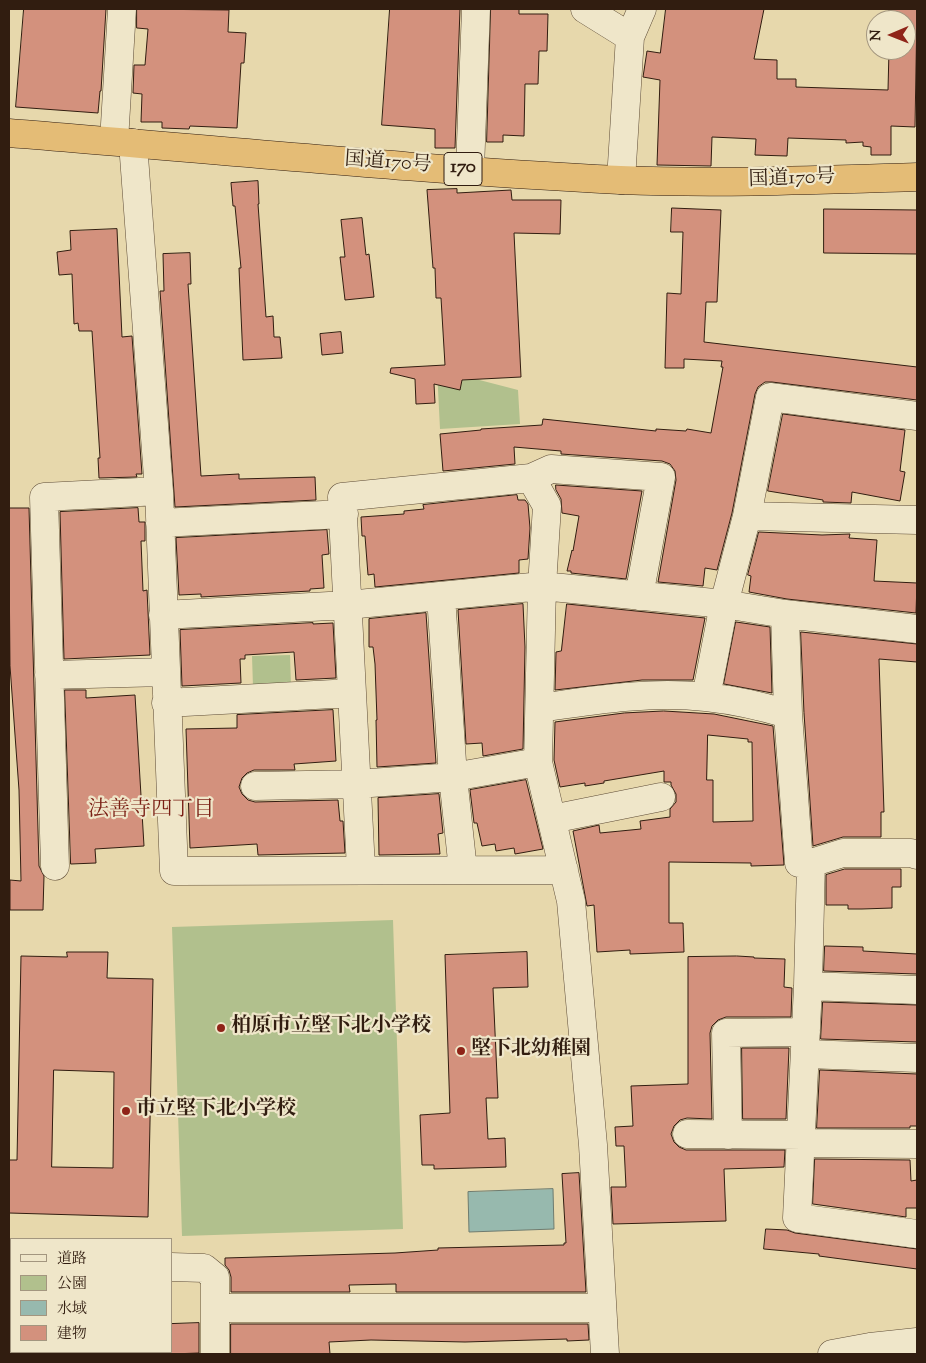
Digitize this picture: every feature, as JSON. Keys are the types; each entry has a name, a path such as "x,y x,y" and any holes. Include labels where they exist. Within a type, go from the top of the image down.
{"highway":[{"name":"国道170号","path":"9,133 250,154 621,180 734,182 917,177"}],"street":[{"path":"122,9 124,142 159,491 174,871 564,870"},
{"path":"470,169 476,9"},
{"path":"585,9 630,37"},
{"path":"621,180 630,37 642,9"},
{"path":"706,697 724,604 747,516 770,397 917,416"},
{"path":"361,870 342,498 531,478 551,469 660,478 639,596"},
{"path":"531,478 547,506 542,586 538,762 571,901 593,1145 605,1354"},
{"path":"55,866 44,497 159,491"},
{"path":"160,523 344,514"},
{"path":"747,516 917,520"},
{"path":"163,615 348,605 542,586 724,604 785,614 917,628"},
{"path":"441,596 453,777 462,870"},
{"path":"785,614 788,714 799,863 811,863 843,853 911,853 917,855"},
{"path":"49,675 165,672"},
{"path":"166,703 352,694"},
{"path":"540,708 615,697 668,695 706,697 751,704 788,714"},
{"path":"255,786 357,784 453,777 538,762"},
{"path":"552,819 661,797"},
{"path":"811,863 806,1043 797,1218 917,1234"},
{"path":"808,986 917,990"},
{"path":"728,1135 726,1032 917,1058"},
{"path":"687,1134 917,1144"},
{"path":"172,1267 204,1268 214,1277 216,1308 215,1354"},
{"path":"216,1308 602,1308"},
{"path":"832,1354 870,1347 917,1342"}],"green space":[{"path":"437,369 518,390 520,424 440,429"},
{"path":"290,655 291,686 253,687 252,656"},
{"path":"393,920 403,1229 182,1236 172,927"}],"water":[{"path":"553,1189 554,1229 469,1232 468,1192"}],"building":[{"path":"24,9 106,9 98,113 16,107"},
{"path":"137,9 229,10 228,32 246,33 244,63 241,63 237,128 190,126 189,129 162,128 162,122 141,122 142,94 133,93 134,65 145,65 148,29 137,28"},
{"path":"390,9 460,9 455,148 435,148 435,129 382,125"},
{"path":"491,9 519,9 519,14 548,14 547,51 539,51 538,84 525,84 524,136 503,135 503,142 487,142"},
{"path":"666,9 764,9 754,59 777,60 777,79 796,79 796,87 888,90 889,60 916,60 916,10 889,9 917,9 915,127 891,126 891,155 871,155 871,147 863,146 863,142 846,143 846,140 788,138 787,156 755,155 756,139 712,137 711,166 657,165 660,80 643,77 647,51 660,53"},
{"path":"258,181 266,317 273,316 274,337 280,337 282,358 243,360 239,268 241,268 231,183"},
{"path":"457,189 457,193 511,190 512,200 561,200 560,234 514,233 521,377 462,380 460,390 434,384 435,403 416,404 415,379 390,373 391,368 445,365 441,298 436,298 427,190"},
{"path":"672,208 721,210 717,302 706,302 704,342 917,367 917,400 772,382 765,382 758,387 755,394 732,513 717,570 705,568 703,586 658,582 676,480 675,471 670,464 662,461 561,454 561,451 514,447 515,464 443,471 440,434 542,425 543,419 656,431 656,429 686,431 687,429 711,433 723,367 721,367 722,361 684,359 684,368 665,368 667,293 681,294 683,232 671,232"},
{"path":"824,209 917,210 917,254 824,253"},
{"path":"362,218 366,255 369,254 374,297 345,300 340,257 345,257 341,220"},
{"path":"117,229 122,337 132,336 142,474 136,474 137,477 99,478 98,458 100,458 92,331 79,331 78,323 74,324 72,274 59,275 57,252 71,250 70,231"},
{"path":"190,253 191,284 188,284 201,476 239,474 239,479 315,477 316,500 175,507 160,291 164,291 163,254"},
{"path":"341,332 343,353 322,355 320,334"},
{"path":"783,414 905,430 900,471 905,472 900,501 852,492 851,503 823,502 823,500 768,491"},
{"path":"556,485 642,491 626,579 567,571 573,551 579,516 562,513 561,499 556,490"},
{"path":"517,495 518,500 525,500 528,504 530,528 528,559 519,560 519,573 375,587 374,574 368,575 365,536 362,536 361,517 404,514 404,511 424,509 423,505"},
{"path":"9,508 29,508 39,866 44,876 43,910 10,910 10,880 21,881 19,790 10,666"},
{"path":"138,508 139,522 145,522 145,541 141,541 143,591 147,590 150,655 64,659 60,512"},
{"path":"327,530 329,554 322,555 324,588 310,589 310,591 201,597 201,594 179,595 176,538"},
{"path":"759,532 822,535 850,534 849,538 877,540 874,581 917,583 916,613 787,599 749,592 751,576 748,575"},
{"path":"523,604 525,647 523,749 483,756 482,743 466,744 458,610"},
{"path":"567,604 705,618 693,680 642,680 555,690 556,652 561,651"},
{"path":"426,613 436,763 377,767 375,664 373,647 369,647 369,619"},
{"path":"736,622 770,627 772,693 724,684"},
{"path":"333,623 336,678 296,680 294,652 245,655 245,659 240,659 241,683 182,686 180,630"},
{"path":"801,632 917,644 917,662 879,659 884,812 881,812 881,837 843,837 813,846 804,713"},
{"path":"65,690 86,690 86,698 135,695 144,846 95,849 96,863 71,864"},
{"path":"333,710 336,761 294,764 295,770 254,770 242,778 239,787 242,794 248,800 255,802 338,800 340,821 343,821 345,853 258,855 257,844 190,848 186,729 237,728 237,715"},
{"path":"664,711 714,714 773,726 784,865 751,866 751,863 669,862 669,923 683,923 684,952 630,954 630,950 597,952 594,905 587,906 573,831 599,825 600,833 641,829 640,821 670,817 670,809 676,802 676,794 671,782 664,782 664,771 585,786 585,783 560,787 554,760 555,722 624,713","holes":["708,735 748,739 748,742 752,742 753,821 713,822 713,780 707,780"]},
{"path":"526,780 543,849 515,854 514,848 496,851 495,844 482,846 477,823 474,823 470,790"},
{"path":"439,794 443,833 438,834 440,854 379,855 378,798"},
{"path":"845,869 901,869 901,887 892,887 892,908 848,909 848,905 826,905 826,875"},
{"path":"825,946 863,947 863,951 917,954 917,974 824,971"},
{"path":"67,952 108,952 107,978 153,979 148,1217 9,1213 9,1160 17,1160 21,956 67,957","holes":["54,1070 114,1072 113,1168 52,1167"]},
{"path":"527,952 528,987 493,988 498,1098 486,1098 488,1139 505,1138 506,1167 434,1169 434,1165 422,1165 420,1115 450,1113 445,955"},
{"path":"737,956 785,959 784,987 792,988 791,1017 726,1017 718,1020 712,1026 710,1033 712,1119 687,1118 680,1120 674,1126 671,1134 674,1142 686,1150 785,1150 784,1167 724,1169 726,1221 613,1224 611,1187 626,1187 624,1146 616,1146 615,1127 633,1126 631,1086 688,1084 688,957"},
{"path":"823,1002 917,1005 917,1042 821,1039"},
{"path":"742,1048 789,1048 786,1119 743,1119"},
{"path":"820,1070 917,1074 917,1126 910,1126 910,1128 817,1128"},
{"path":"815,1159 910,1160 911,1181 917,1180 917,1208 906,1208 906,1217 813,1204"},
{"path":"579,1173 586,1292 396,1292 396,1284 349,1285 350,1292 231,1292 231,1277 225,1265 225,1258 395,1253 438,1250 438,1248 564,1245 566,1243 562,1174"},
{"path":"766,1229 787,1230 795,1233 917,1249 917,1269 819,1256 819,1254 764,1249"},
{"path":"199,1323 199,1353 171,1354 172,1324"},
{"path":"231,1324 588,1324 589,1340 465,1342 371,1340 329,1342 330,1354 231,1354"}],"place":[{"name":"柏原市立堅下北小学校","path":"221,1028"},
{"name":"堅下北幼稚園","path":"461,1051"},
{"name":"市立堅下北小学校","path":"126,1111"}],"district":[{"name":"法善寺四丁目","path":"151,811"}]}
